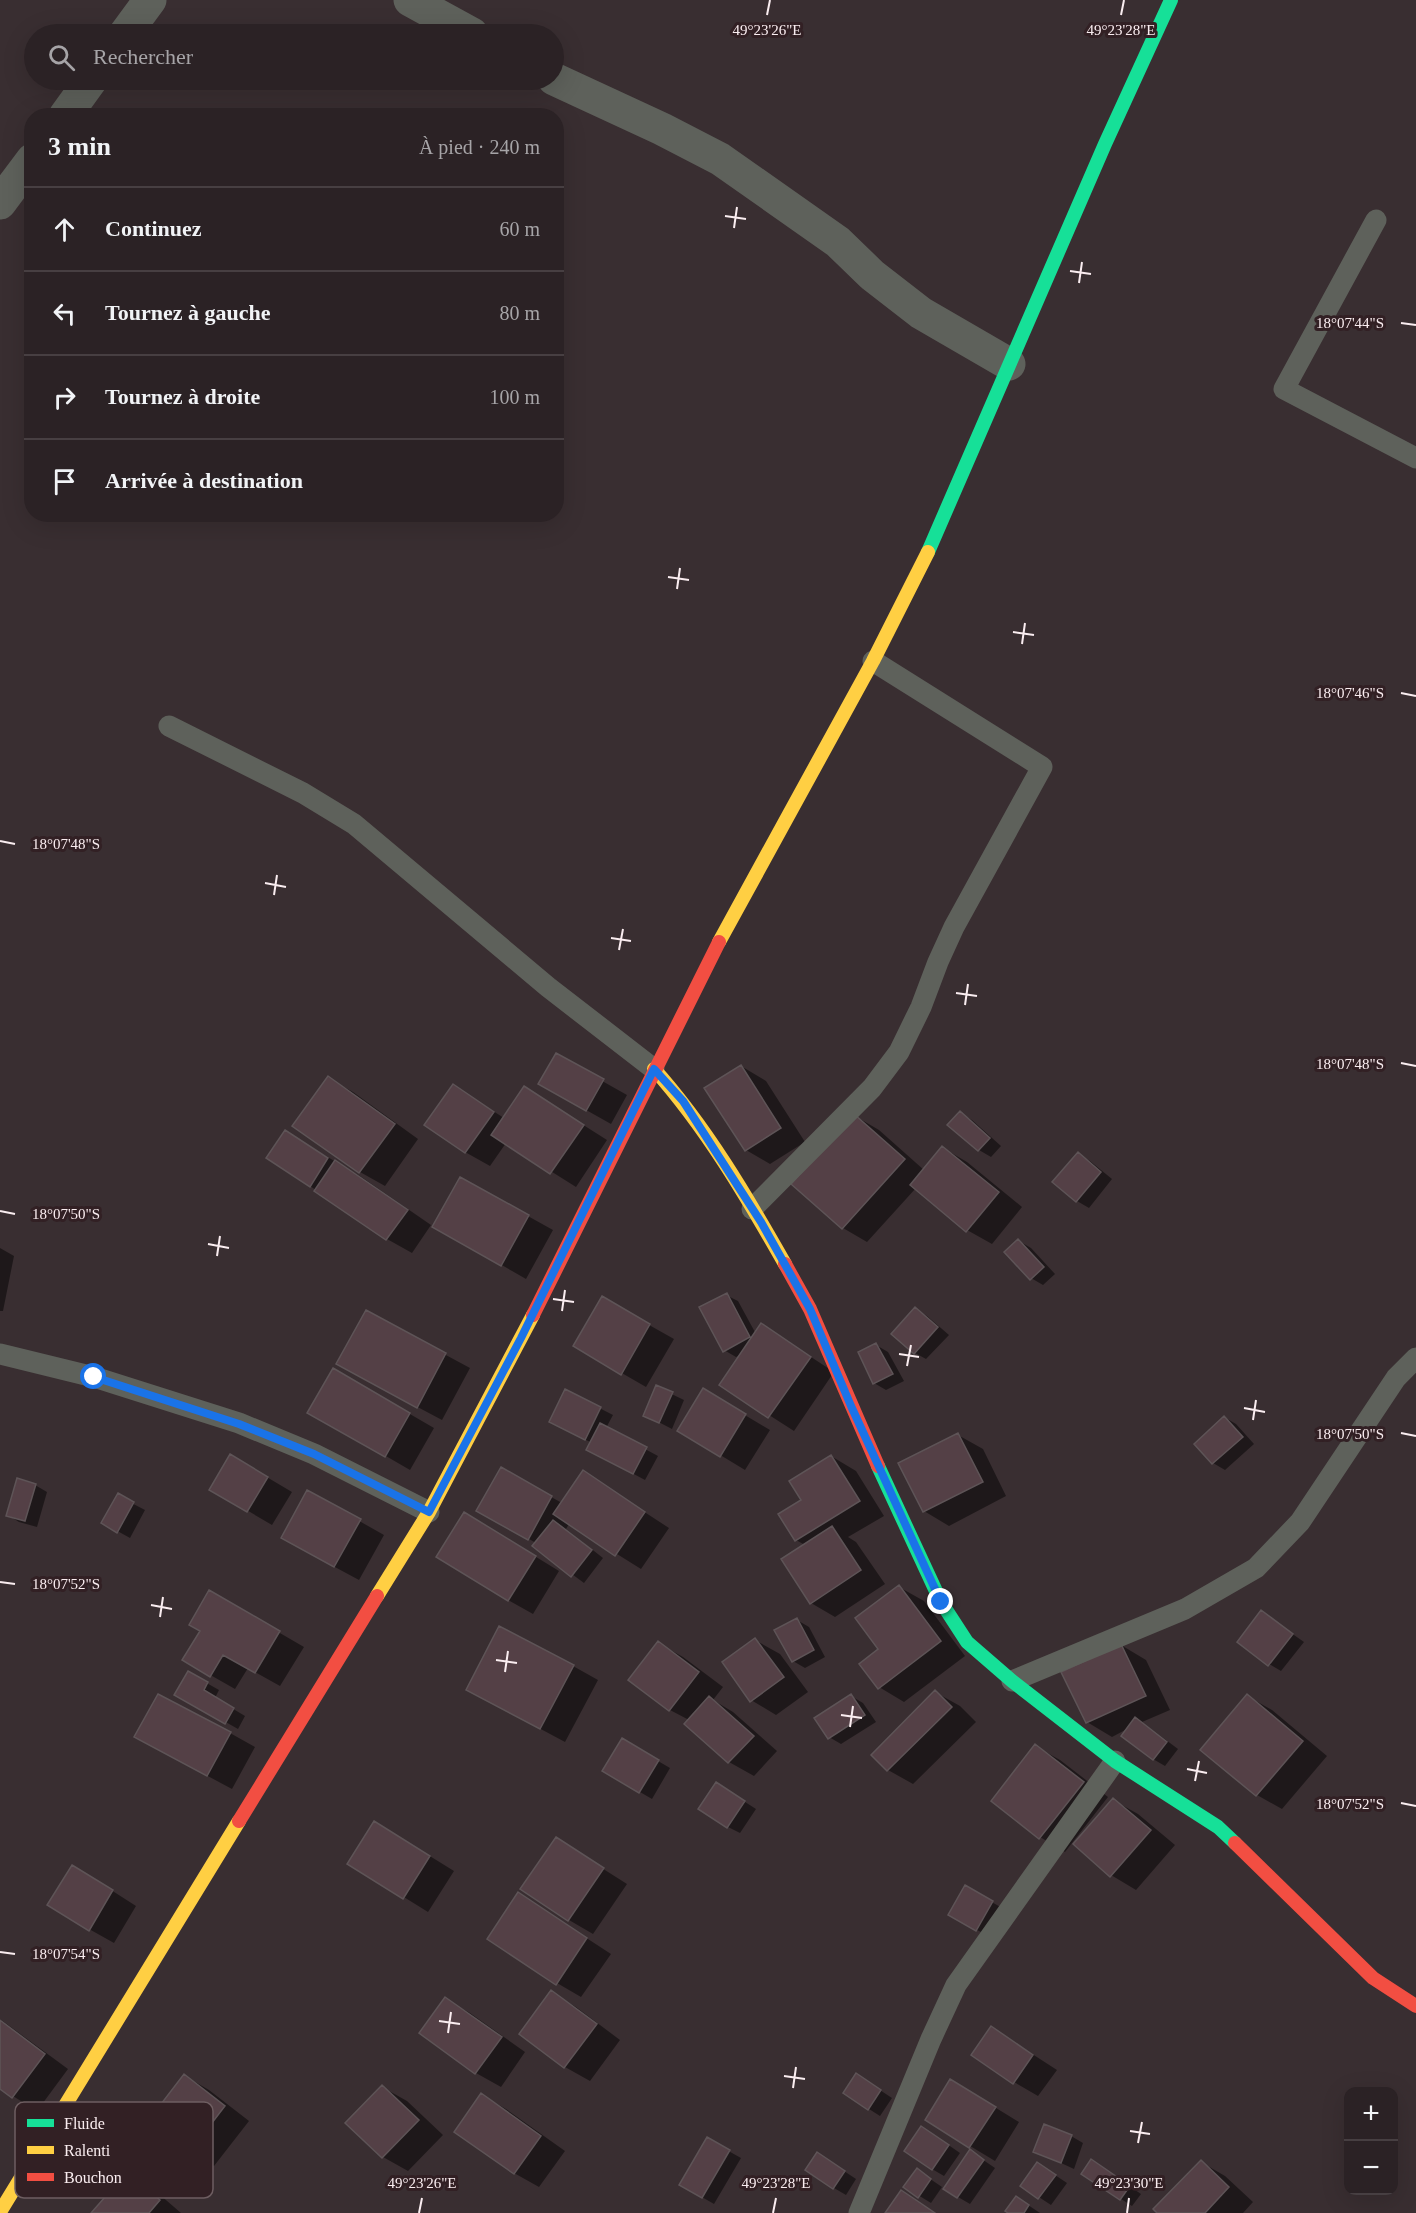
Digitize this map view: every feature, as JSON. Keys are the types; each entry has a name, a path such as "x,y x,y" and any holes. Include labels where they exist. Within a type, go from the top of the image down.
{"street":[{"path":"132,24 150,0"},
{"path":"410,0 454,24"},
{"path":"67,2102 429,1512 521,1338 723,934 924,564 1009,364 1171,0"},
{"path":"564,85 662,129 720,159 838,242 872,275 921,313 1009,364"},
{"path":"71,108 84,90"},
{"path":"0,203 24,171"},
{"path":"654,1069 683,1101 752,1209 810,1309 851,1406 941,1602 967,1642 1012,1681 1115,1761 1218,1827 1374,1978 1416,2006"},
{"path":"0,2212 15,2188"}],"lane":[{"path":"1376,220 1284,388 1416,458"},
{"path":"752,1209 872,1088 899,1052 954,927 1042,767 873,661"},
{"path":"169,726 303,793 354,824 548,987 654,1069"},
{"path":"0,1354 94,1377 239,1424 314,1454 429,1512"},
{"path":"1012,1681 1185,1609 1256,1568 1300,1522 1396,1378 1416,1358"},
{"path":"859,2213 931,2039 956,1985 1115,1761"}],"building":[{"path":"556,1053 604,1079 586,1111 538,1084"},
{"path":"741,1065 781,1128 745,1151 704,1088"},
{"path":"328,1076 395,1124 359,1173 292,1126"},
{"path":"453,1084 494,1112 465,1153 424,1125"},
{"path":"524,1086 584,1125 550,1174 491,1135"},
{"path":"960,1111 990,1138 978,1151 947,1125"},
{"path":"854,1114 905,1159 842,1229 791,1184"},
{"path":"285,1130 328,1158 310,1187 266,1158"},
{"path":"942,1146 999,1192 966,1232 910,1185"},
{"path":"1078,1152 1101,1172 1076,1202 1052,1182"},
{"path":"335,1160 408,1210 386,1240 314,1191"},
{"path":"460,1177 529,1215 501,1266 432,1227"},
{"path":"1018,1239 1044,1267 1030,1280 1004,1252"},
{"path":"727,1293 750,1337 723,1352 699,1307"},
{"path":"602,1296 650,1324 621,1375 573,1346"},
{"path":"915,1307 938,1327 914,1354 891,1334"},
{"path":"366,1310 446,1353 417,1408 336,1364"},
{"path":"761,1323 811,1357 768,1418 719,1385"},
{"path":"876,1343 893,1374 873,1384 858,1352"},
{"path":"333,1368 410,1413 385,1457 307,1413"},
{"path":"656,1385 673,1392 659,1423 643,1416"},
{"path":"703,1388 746,1414 720,1457 677,1431"},
{"path":"565,1389 601,1407 585,1440 549,1422"},
{"path":"1224,1416 1243,1437 1212,1464 1194,1444"},
{"path":"600,1423 647,1447 633,1474 586,1450"},
{"path":"958,1433 983,1482 923,1512 898,1463"},
{"path":"230,1454 268,1477 247,1512 209,1490"},
{"path":"831,1455 860,1501 795,1541 778,1514 801,1500 789,1481"},
{"path":"501,1467 552,1496 528,1540 476,1511"},
{"path":"583,1470 645,1512 615,1556 553,1514"},
{"path":"17,1478 36,1484 25,1521 6,1516"},
{"path":"307,1490 361,1519 334,1567 281,1538"},
{"path":"118,1493 134,1502 117,1533 101,1523"},
{"path":"464,1512 536,1556 508,1601 436,1557"},
{"path":"553,1520 592,1550 571,1577 532,1546"},
{"path":"832,1526 861,1570 810,1604 781,1559"},
{"path":"899,1585 941,1641 878,1689 859,1664 878,1649 855,1618"},
{"path":"209,1590 280,1631 255,1673 223,1655 210,1677 182,1660 200,1631 189,1625"},
{"path":"1261,1610 1293,1634 1268,1666 1237,1642"},
{"path":"797,1618 814,1650 792,1662 774,1630"},
{"path":"499,1626 574,1665 540,1729 466,1690"},
{"path":"755,1638 784,1677 750,1702 722,1662"},
{"path":"658,1641 699,1672 669,1711 628,1680"},
{"path":"1121,1644 1146,1696 1086,1723 1061,1672"},
{"path":"188,1671 208,1682 204,1690 234,1708 225,1724 174,1695"},
{"path":"935,1690 952,1707 887,1771 871,1755"},
{"path":"158,1694 231,1732 207,1776 134,1737"},
{"path":"851,1694 865,1715 828,1739 814,1718"},
{"path":"1247,1694 1303,1741 1256,1796 1200,1750"},
{"path":"709,1696 754,1736 728,1763 684,1724"},
{"path":"1135,1717 1167,1742 1153,1760 1121,1736"},
{"path":"622,1738 659,1760 639,1793 602,1771"},
{"path":"1035,1744 1084,1782 1039,1839 991,1801"},
{"path":"716,1782 745,1801 727,1828 698,1809"},
{"path":"1113,1798 1151,1830 1110,1877 1073,1844"},
{"path":"374,1821 430,1856 403,1899 347,1864"},
{"path":"556,1837 604,1868 568,1921 520,1889"},
{"path":"72,1865 113,1890 89,1931 47,1905"},
{"path":"965,1885 993,1901 976,1931 948,1915"},
{"path":"518,1892 587,1938 556,1985 487,1939"},
{"path":"551,1990 597,2024 564,2068 519,2034"},
{"path":"445,1997 502,2037 475,2074 419,2033"},
{"path":"0,2020 45,2054 12,2098 0,2089"},
{"path":"991,2026 1033,2055 1013,2084 971,2055"},
{"path":"856,2073 881,2090 868,2110 843,2093"},
{"path":"184,2074 225,2106 213,2122 213,2102 163,2102"},
{"path":"950,2079 996,2107 969,2148 925,2120"},
{"path":"382,2085 419,2120 382,2158 345,2123"},
{"path":"481,2093 541,2136 514,2174 454,2132"},
{"path":"1044,2124 1072,2135 1061,2163 1033,2152"},
{"path":"921,2126 949,2145 932,2170 904,2151"},
{"path":"707,2137 730,2150 702,2198 679,2185"},
{"path":"970,2149 984,2160 957,2198 943,2189"},
{"path":"817,2152 845,2171 833,2189 805,2170"},
{"path":"1091,2159 1130,2186 1120,2200 1081,2174"},
{"path":"1201,2160 1229,2187 1205,2213 1157,2213 1153,2209"},
{"path":"1037,2162 1056,2175 1038,2199 1020,2186"},
{"path":"917,2168 931,2179 918,2198 903,2187"},
{"path":"901,2190 916,2200 935,2213 885,2213"},
{"path":"1016,2196 1029,2205 1024,2213 1008,2213 1005,2211"},
{"path":"104,2198 158,2198 160,2200 149,2213 91,2213"}],"traffic: fast":[{"path":"928,552 1105,144 1171,0"},
{"path":"878,1466 941,1602 967,1642 1012,1681 1115,1761 1218,1827 1235,1843"}],"traffic: slow":[{"path":"719,942 873,661 928,552"},
{"path":"654,1069 691,1115 741,1188 785,1264"},
{"path":"377,1596 429,1512 533,1315"},
{"path":"67,2102 239,1821"},
{"path":"0,2212 15,2187"}],"traffic: jam":[{"path":"533,1315 719,942"},
{"path":"785,1264 810,1309 878,1466"},
{"path":"239,1821 377,1596"},
{"path":"1235,1843 1373,1978 1416,2006"}],"route":[{"path":"94,1377 239,1424 314,1454 429,1512 521,1338 654,1069 683,1101 761,1222 810,1309 851,1406 941,1602"}]}
